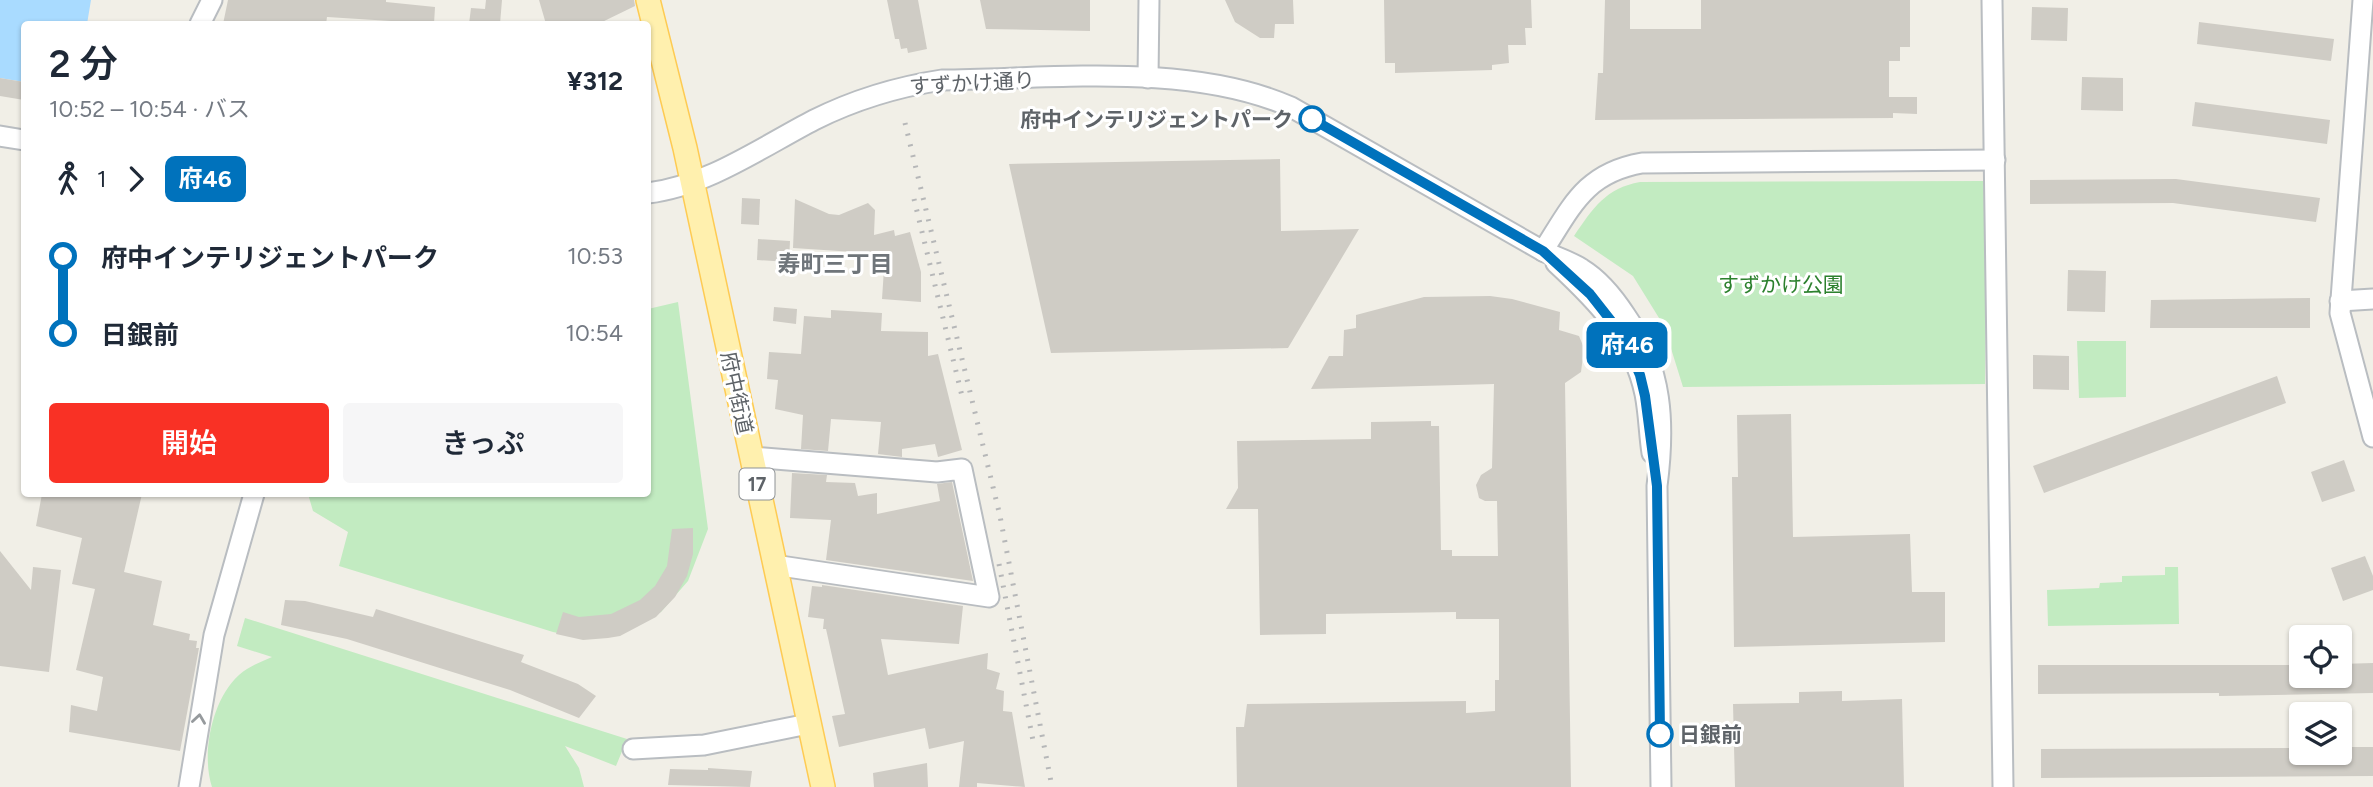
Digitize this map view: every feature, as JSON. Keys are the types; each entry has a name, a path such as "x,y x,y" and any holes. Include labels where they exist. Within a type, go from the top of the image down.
{"main road":[{"name":"府中街道","path":"648,0 691,181 823,787"}],"street":[{"path":"202,21 212,0"},
{"path":"1148,78 1149,0"},
{"path":"1992,0 2003,787"},
{"path":"2362,0 2340,313 2373,437"},
{"name":"すずかけ通り","path":"651,193 665,191 719,170 856,101 908,85 942,80 1148,78 1224,85 1259,93 1291,107 1543,251 1582,268 1620,306 1642,341 1661,402 1663,443 1657,486 1661,787"},
{"path":"0,136 21,140"},
{"path":"1543,251 1588,186 1603,174 1625,166 1643,163 1994,160"},
{"path":"2340,301 2373,299"},
{"path":"751,457 937,472 962,469 989,597 774,565"},
{"path":"189,787 214,635 253,497"},
{"path":"633,750 704,745 808,724"}],"green space":[{"name":"すずかけ公園","path":"1987,181 1985,384 1683,387 1664,326 1633,276 1574,236 1594,208 1609,194 1640,182"},
{"path":"678,302 708,529 688,581 661,612 620,632 586,639 553,632 339,566 348,532 313,511 309,497 651,497 651,308"},
{"path":"2077,341 2126,341 2126,397 2079,398"},
{"path":"2165,567 2178,567 2179,624 2048,626 2047,590 2099,588 2100,583 2122,582 2122,576 2165,575"},
{"path":"245,618 627,739 616,766 565,746 579,768 584,787 212,787 209,774 209,743 211,728 222,698 239,675 272,657 237,646"}],"water":[{"path":"0,0 91,0 88,21 21,21 21,82 0,78"}],"building":[{"path":"228,0 386,0 435,7 434,21 327,17 326,21 224,21"},
{"path":"486,0 502,0 500,21 469,21 471,8 485,9"},
{"path":"539,0 634,0 635,6 604,21 545,21"},
{"path":"887,0 918,0 927,49 908,53 907,48 901,49 899,39 895,39"},
{"path":"980,0 1090,0 1090,31 986,29"},
{"path":"1225,0 1293,0 1294,24 1275,24 1274,38 1260,38 1235,22"},
{"path":"1384,0 1531,0 1532,28 1525,28 1526,45 1508,45 1509,63 1492,65 1492,70 1395,73 1395,63 1385,63"},
{"path":"1605,0 1630,0 1630,29 1701,29 1701,0 1910,0 1910,47 1900,47 1900,61 1889,61 1889,97 1917,97 1917,114 1893,113 1893,118 1595,120 1598,73 1603,73"},
{"path":"2032,7 2068,8 2067,41 2031,40"},
{"path":"2199,22 2334,39 2331,61 2197,44"},
{"path":"2082,77 2123,78 2123,111 2081,110"},
{"path":"0,78 21,82 21,100 0,96"},
{"path":"2195,102 2330,120 2327,144 2192,126"},
{"path":"1280,159 1281,231 1359,229 1288,348 1051,353 1009,164"},
{"path":"2176,179 2320,198 2316,222 2173,203 2030,204 2030,180"},
{"path":"742,198 760,199 759,225 741,224"},
{"path":"795,199 829,214 839,215 868,203 875,210 874,235 894,230 895,236 910,232 921,272 921,302 882,299 885,254 793,248"},
{"path":"758,239 790,241 789,262 757,260"},
{"path":"2068,270 2106,271 2105,312 2067,311"},
{"path":"1490,296 1560,312 1559,330 1579,336 1584,348 1581,372 1565,383 1571,787 1237,787 1236,727 1244,727 1247,704 1466,701 1466,713 1495,711 1495,680 1499,680 1499,619 1456,619 1456,612 1326,614 1326,634 1260,635 1258,509 1226,509 1238,488 1237,441 1371,439 1371,422 1431,421 1431,426 1439,426 1441,550 1452,550 1452,556 1498,556 1497,501 1479,498 1476,485 1481,475 1492,468 1494,384 1311,389 1329,356 1343,356 1344,330 1356,328 1356,315 1424,297"},
{"path":"2310,298 2310,328 2150,328 2151,300"},
{"path":"774,307 797,309 796,324 773,321"},
{"path":"831,310 882,313 881,331 928,332 928,356 938,354 962,450 938,457 935,444 902,449 902,457 878,454 881,422 831,419 828,451 801,449 803,415 775,409 778,380 767,379 769,352 801,354 804,316 831,318"},
{"path":"2033,355 2069,356 2069,390 2033,389"},
{"path":"2277,376 2286,403 2044,493 2033,466"},
{"path":"1791,414 1793,537 1910,534 1912,592 1945,592 1945,642 1734,647 1732,477 1738,477 1737,415"},
{"path":"2344,460 2355,491 2322,502 2311,472"},
{"path":"792,473 827,475 826,482 855,483 858,496 877,493 877,514 940,501 937,484 952,482 973,581 826,560 831,520 790,518"},
{"path":"41,497 141,497 124,572 162,581 153,625 190,634 189,640 197,641 196,648 199,648 180,751 69,732 71,705 97,711 103,677 76,670 95,589 72,584 82,538 36,526"},
{"path":"693,528 693,554 687,576 675,597 656,617 620,636 583,640 556,634 563,612 579,617 611,614 640,600 655,586 667,566 672,529"},
{"path":"0,551 31,590 33,567 61,570 49,672 0,666"},
{"path":"2365,556 2373,576 2373,590 2343,601 2331,568"},
{"path":"822,585 963,606 959,644 881,639 888,675 988,653 987,669 1000,673 996,689 1004,691 1003,711 1012,712 1025,787 977,783 977,787 959,787 964,741 929,749 925,728 839,747 832,716 845,714 826,629 823,629 824,619 808,617 812,586"},
{"path":"285,600 305,601 373,617 376,609 524,655 521,662 578,684 596,696 579,718 510,690 347,639 281,625"},
{"path":"2373,663 2373,693 2219,696 2219,693 2038,694 2038,665 2289,665 2289,688 2352,688 2352,664"},
{"path":"1842,691 1842,701 1902,699 1904,787 1735,787 1733,704 1799,703 1799,692"},
{"path":"2352,747 2373,747 2373,776 2041,778 2041,749 2289,748 2289,765 2352,765"},
{"path":"927,763 928,787 874,787 873,773"},
{"path":"670,769 752,771 750,787 668,785"}],"railway":[{"path":"905,123 1000,516 1052,787"},
{"path":"914,199 962,396"},
{"path":"999,564 1034,746"}],"bus line":[{"name":"府46","path":"1312,119 1543,251 1590,294 1623,336 1640,375 1645,396 1657,486 1660,734"}],"place":[{"name":"府中インテリジェントパーク","path":"1312,119"},
{"name":"日銀前","path":"1660,734"}],"district":[{"name":"寿町三丁目","path":"835,264"}]}
